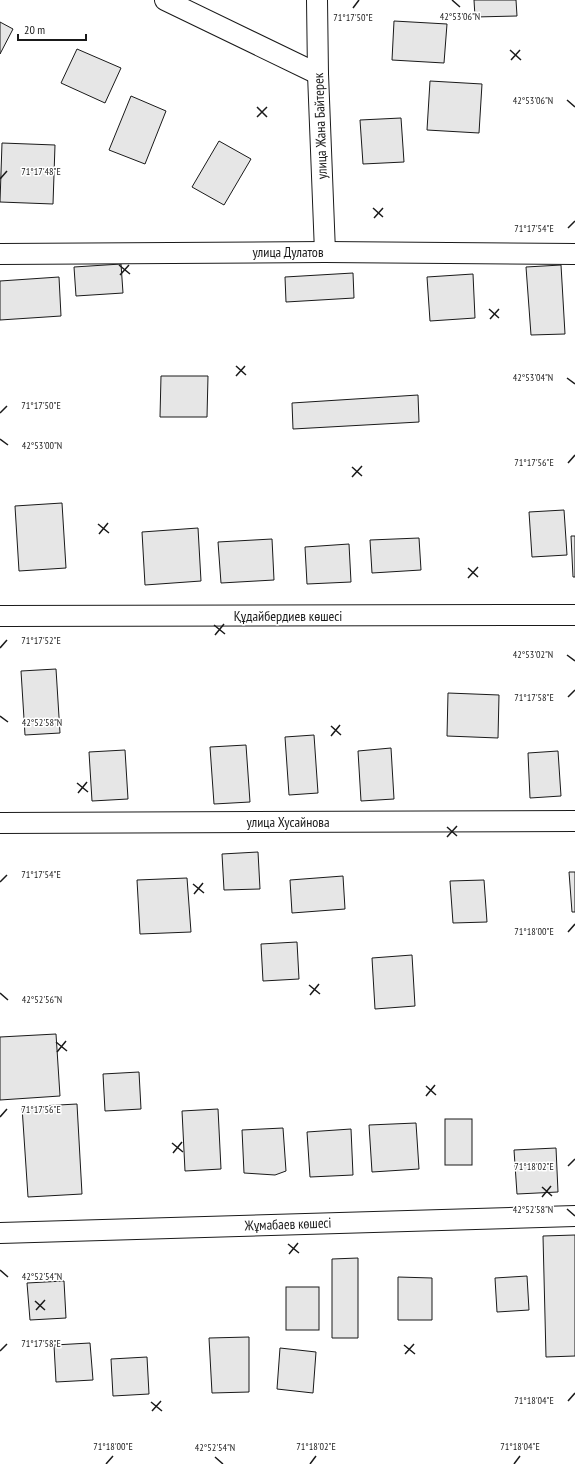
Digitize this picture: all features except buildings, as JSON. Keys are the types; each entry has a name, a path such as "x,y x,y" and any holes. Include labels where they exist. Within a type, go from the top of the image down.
{"street":[{"path":"165,0 318,74"},
{"name":"улица Жана Байтерек","path":"317,0 318,74 325,252"},
{"name":"улица Дулатов","path":"0,254 325,252 575,254"},
{"name":"Құдайбердиев көшесі","path":"0,616 575,615"},
{"name":"улица Хусайнова","path":"0,823 575,821"},
{"name":"Жұмабаев көшесі","path":"0,1233 575,1216"}]}
